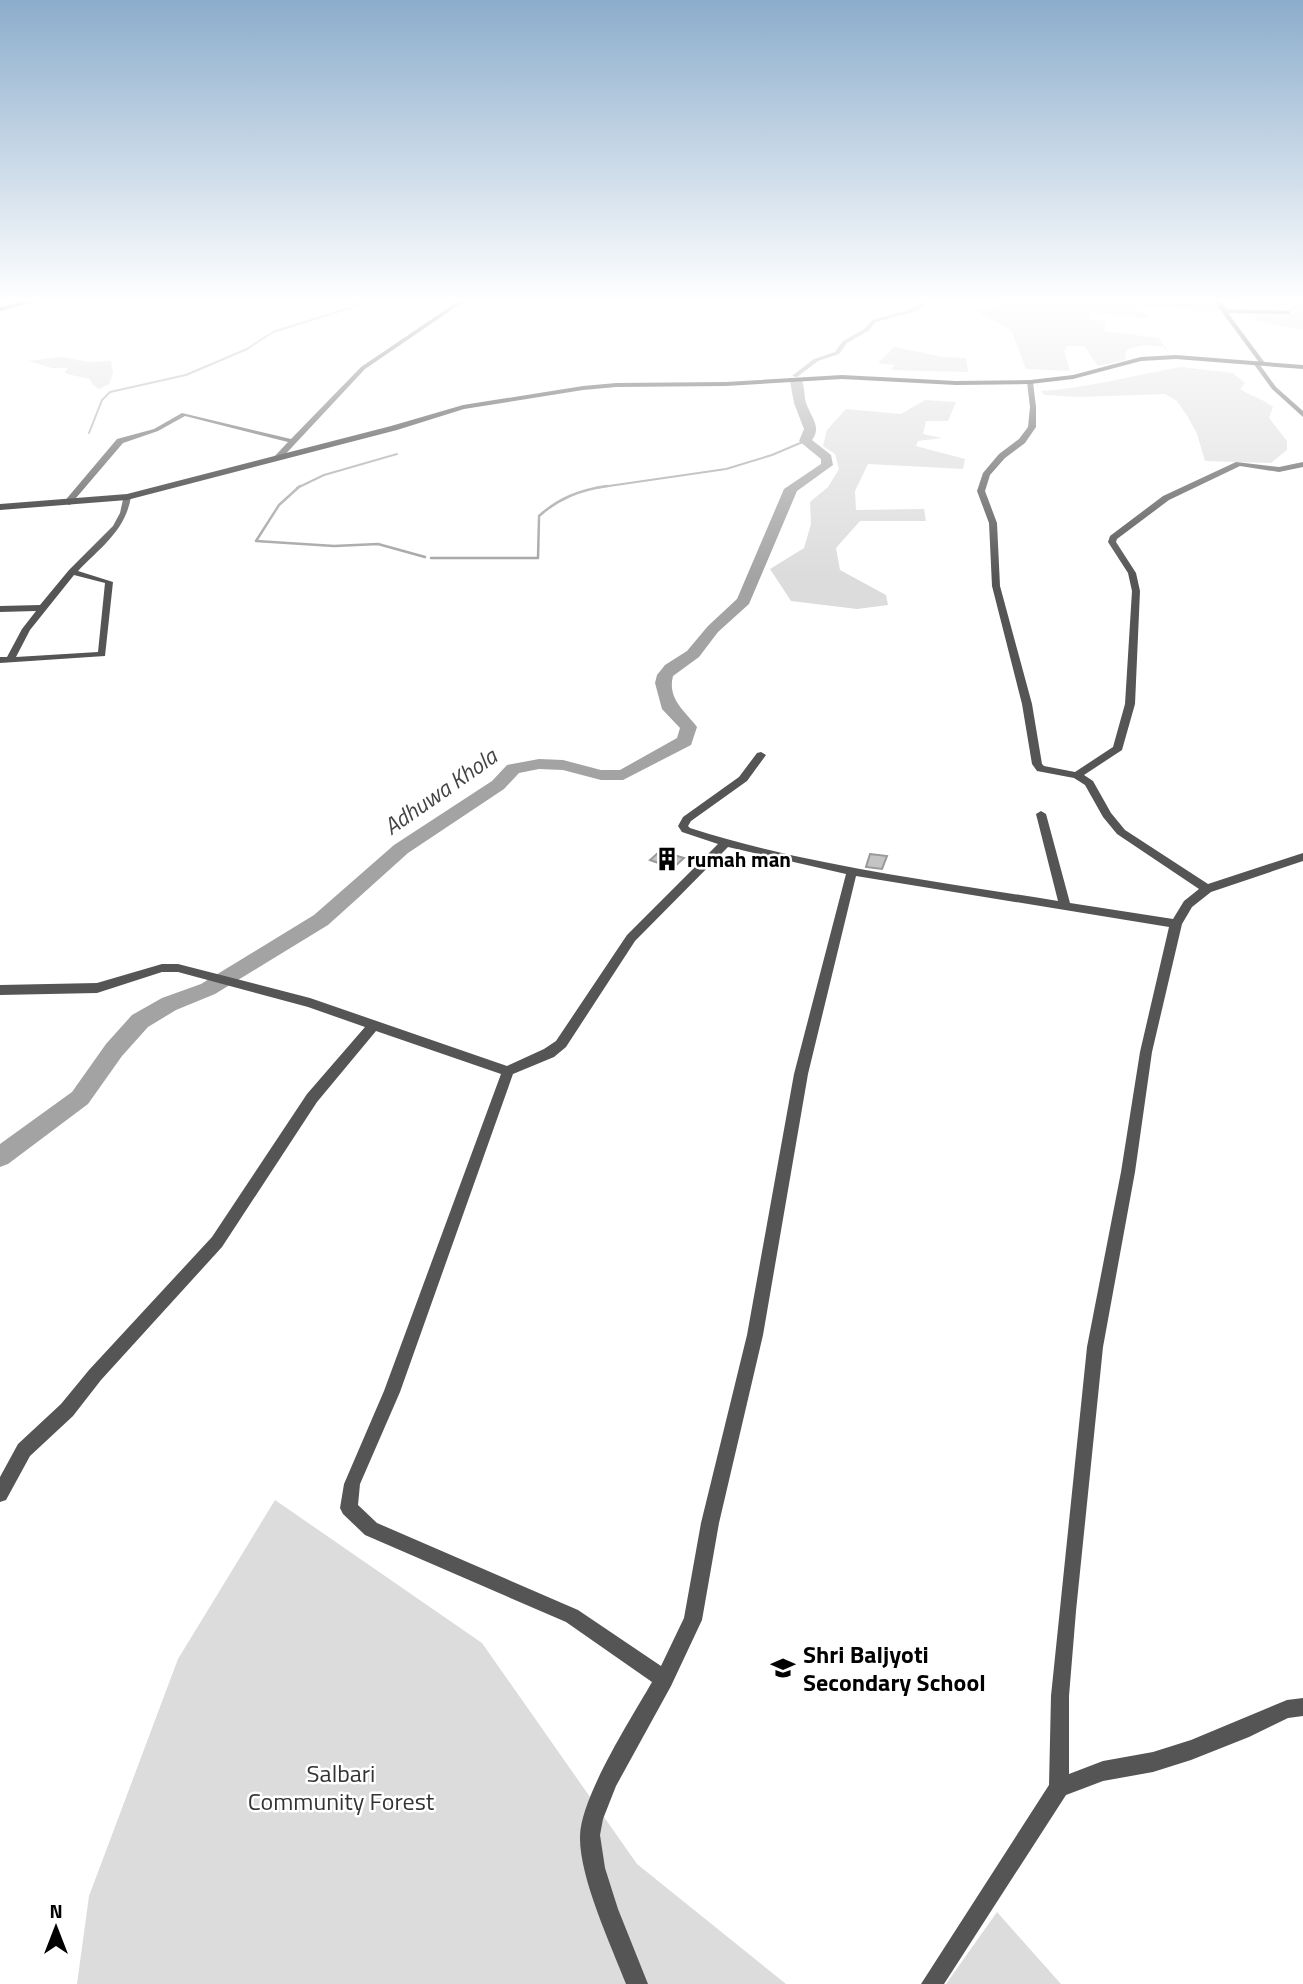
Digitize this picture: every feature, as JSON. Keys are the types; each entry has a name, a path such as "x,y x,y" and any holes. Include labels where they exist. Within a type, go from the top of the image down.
{"street":[{"path":"277,458 342,393"},
{"path":"0,507 127,496 394,428 463,407 554,393"},
{"path":"1031,393 1032,428 986,475 981,491 993,523 996,586 1027,704 1037,764 1041,769 1077,775 1097,794 1107,815 1121,832 1207,889"},
{"path":"1281,393 1303,415"},
{"path":"67,503 120,441 156,430 184,414 291,441"},
{"path":"1077,775 1118,748 1130,704 1136,591 1132,573 1112,542 1113,538 1166,498 1239,464 1261,470 1292,469 1303,464"},
{"path":"5,660 72,572 116,527 124,513 127,496"},
{"path":"5,660 102,654 109,582 72,572"},
{"path":"0,609 43,608"},
{"path":"761,755 743,779 687,818 683,826 686,830 726,843 852,872 1176,923"},
{"path":"1041,814 1065,905"},
{"path":"0,990 97,988 162,968 178,968 310,1003 508,1071 549,1053 561,1044 631,938 726,843"},
{"path":"932,1984 1059,1788 1060,1696 1095,1348 1128,1172 1146,1052 1176,923 1188,904 1207,889 1303,857"},
{"path":"637,1984 596,1868 590,1834 600,1798 693,1620 710,1523 755,1335 801,1074 852,872"},
{"path":"0,1494 24,1450 67,1410 95,1374 217,1242 312,1098 373,1026"},
{"path":"508,1071 392,1392 352,1484 349,1508 372,1529 572,1616 664,1679"},
{"path":"1059,1788 1103,1770 1153,1762 1191,1750 1287,1709 1303,1707"}],"green space":[{"path":"1043,393 1247,393 1273,407 1269,418 1287,441 1287,450 1271,463 1205,461 1197,434 1188,417 1177,401 1165,394 1079,397 1045,395"},
{"path":"925,400 956,402 948,421 926,421 923,434 942,438 918,441 916,446 965,459 963,469 868,464 855,491 856,510 924,509 926,521 860,521 836,548 840,570 886,595 888,605 857,609 791,601 770,569 804,548 811,524 810,502 828,487 839,469 835,454 823,446 827,430 846,409 901,414"},
{"name":"Salbari Community Forest","path":"275,1500 482,1643 637,1864 786,1984 77,1984 89,1896 178,1659"},
{"path":"997,1912 1061,1984 946,1984"}],"building":[{"name":"rumah man","path":"660,851 684,858 673,868 650,860"},
{"path":"870,854 887,856 882,869 866,867"}],"waterway":[{"path":"89,433 102,400 109,393"},
{"name":"Adhuwa Khola","path":"0,1157 80,1098 114,1050 140,1021 169,1004 208,989 321,920 401,849 498,785 513,769 539,764 563,765 601,775 623,775 685,741 689,727 670,709 663,683 665,675 693,654 713,629 744,601 791,489 827,465 827,458 805,441 811,429 800,403 799,393"},
{"path":"603,487 726,469 772,455 805,441"},
{"path":"299,487 324,475 397,454"},
{"path":"603,487 607,486"},
{"path":"299,487 279,505 256,541 334,546 378,544 425,557"},
{"path":"539,516 570,496 603,487"},
{"path":"595,488 603,487"},
{"path":"431,558 538,558 539,518"}],"place":[{"name":"rumah man","path":"667,859"},
{"name":"Shri Baljyoti Secondary School","path":"783,1668"}]}
